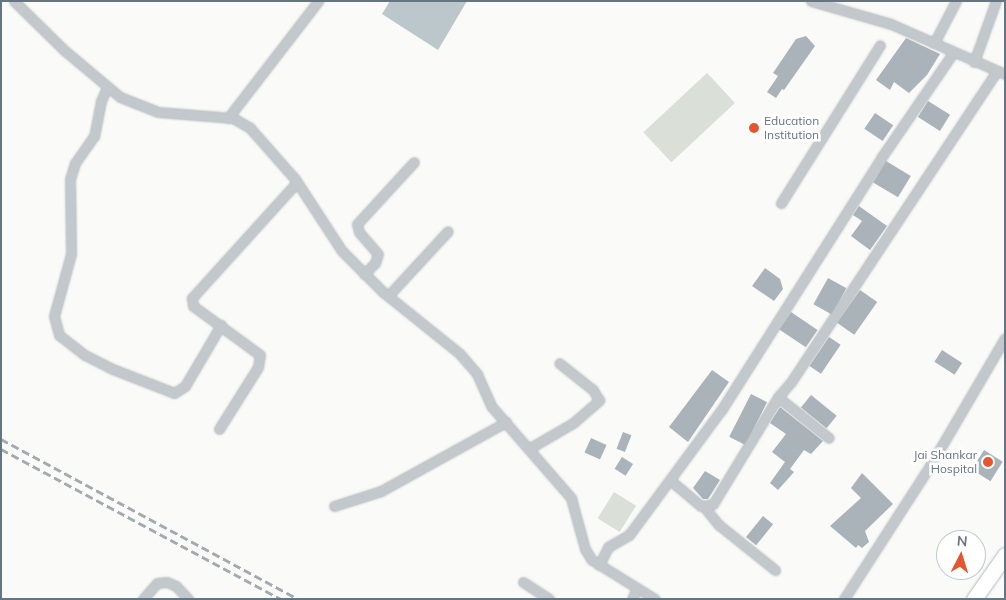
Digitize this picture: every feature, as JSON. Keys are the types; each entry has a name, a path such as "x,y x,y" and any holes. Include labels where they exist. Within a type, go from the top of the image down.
{"highway":[{"path":"974,599 1005,555"}],"street":[{"path":"14,1 108,87 131,103 158,112 228,118 250,128 274,152 297,182 342,251 388,296 469,364 487,399 571,498 585,549 599,565 655,599"},
{"path":"228,118 318,1"},
{"path":"705,508 713,504 778,397 812,351 1001,72 953,53 891,24 842,5 811,1"},
{"path":"934,43 956,1"},
{"path":"974,62 996,1"},
{"path":"781,203 880,45"},
{"path":"599,565 608,547 629,535 722,409 881,158 953,53"},
{"path":"108,87 101,102 94,136 76,163 70,180 71,254 54,316 59,335 85,355 110,368 174,393 185,386 221,325"},
{"path":"364,274 378,254 358,232 357,224 414,162"},
{"path":"219,430 258,367 260,355 193,306 192,298 297,182"},
{"path":"388,296 448,231"},
{"path":"844,599 931,464 1005,338"},
{"path":"530,448 573,423 599,400 593,390 559,364"},
{"path":"778,397 829,438"},
{"path":"334,506 387,487 506,422"},
{"path":"670,480 705,508 719,525 775,570"},
{"path":"143,599 157,583 167,582 176,586 188,599"},
{"path":"524,582 550,599"},
{"path":"632,599 637,588"}],"shaded area":[{"path":"390,1 467,1 438,50 382,14"},
{"path":"707,73 735,103 671,162 643,132"},
{"path":"614,492 636,506 620,532 598,518"}],"building":[{"name":"Education Institution","path":"806,36 815,46 784,90 782,89 776,98 767,92 778,76 773,73 796,39"},
{"path":"906,38 940,54 927,75 909,93 894,82 890,90 876,80"},
{"path":"928,101 950,115 940,131 918,117"},
{"path":"875,113 893,125 883,141 864,129"},
{"path":"886,161 911,176 898,197 873,182"},
{"path":"859,206 887,226 870,250 851,236 862,221 853,215"},
{"path":"765,268 780,279 783,289 774,301 752,286"},
{"path":"828,278 846,288 832,314 813,304"},
{"path":"860,290 877,302 854,335 837,323"},
{"path":"791,312 818,330 806,347 779,329"},
{"path":"829,337 841,345 821,374 809,366"},
{"path":"942,350 962,363 955,375 934,362"},
{"path":"712,370 729,382 688,442 669,427"},
{"path":"751,394 767,402 745,445 729,437"},
{"path":"811,395 837,416 827,428 801,407"},
{"path":"780,407 823,441 811,454 804,450 790,469 794,472 778,490 770,483 785,462 772,452 786,434 770,423"},
{"path":"623,432 631,435 625,452 617,449"},
{"path":"591,438 607,445 600,460 584,453"},
{"path":"984,450 1003,462 990,481 972,470"},
{"path":"622,457 633,464 626,476 615,469"},
{"path":"705,471 720,480 708,499 703,499 693,488"},
{"path":"862,473 893,504 865,531 869,542 862,548 858,545 856,548 830,526 861,498 851,488"},
{"path":"763,516 773,524 756,545 746,537"}],"railway":[{"path":"1,439 298,599"},
{"path":"1,449 281,599"}],"place":[{"name":"Education Institution","path":"754,128"},
{"name":"Jai Shankar Hospital","path":"988,462"}]}
